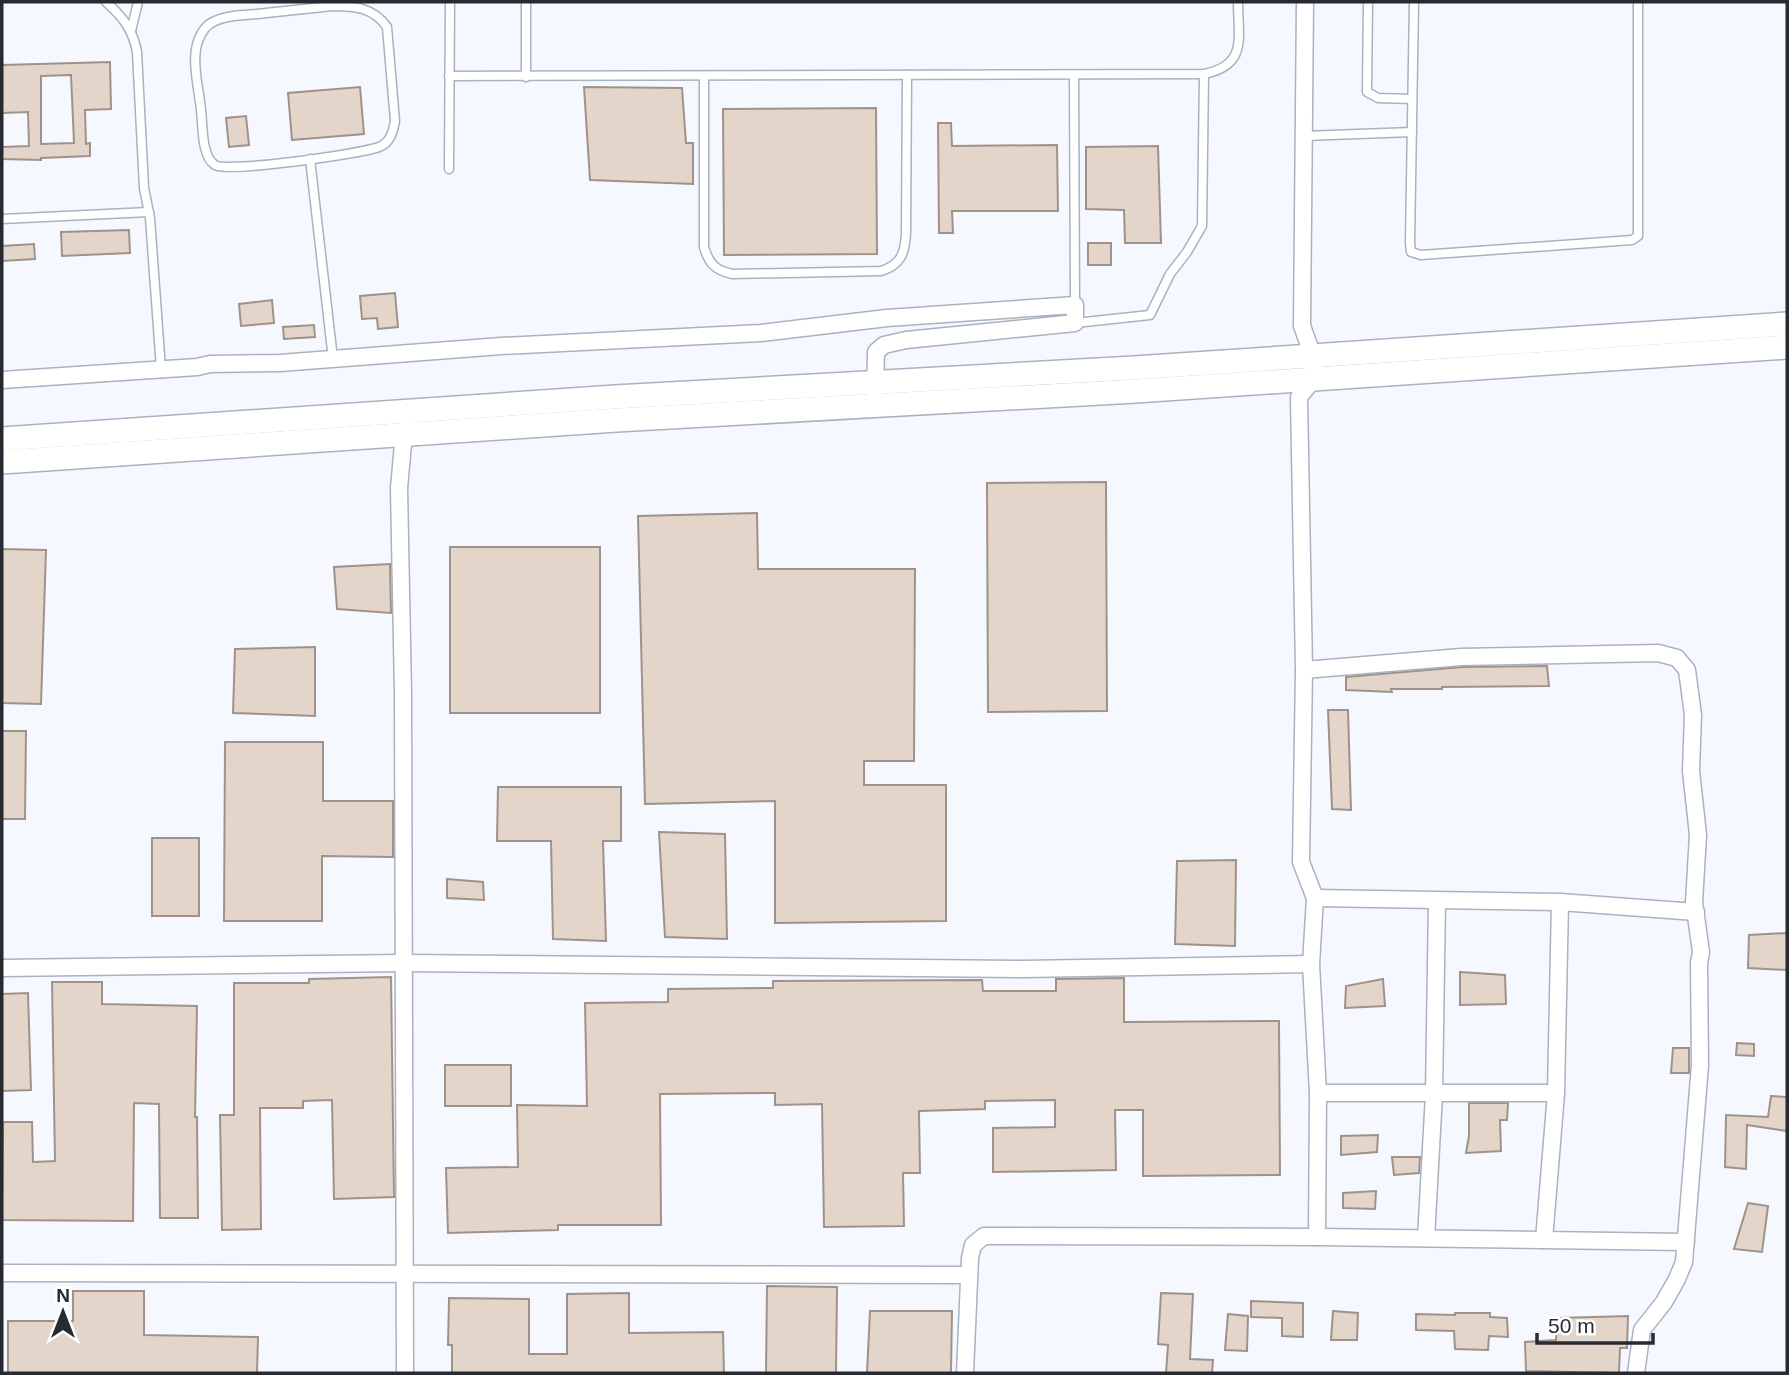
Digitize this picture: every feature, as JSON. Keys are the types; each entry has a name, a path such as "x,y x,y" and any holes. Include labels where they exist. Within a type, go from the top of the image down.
{"main road":[{"path":"1314,367 1787,324"},
{"path":"2,462 407,423 615,397 875,394 1314,367 1787,347"},
{"path":"2,439 407,423"}],"street":[{"path":"1305,2 1302,326 1314,367 1299,397 1304,670 1301,862 1315,898 1311,964 1318,1093 1317,1237"},
{"path":"2,380 197,368 210,364 761,333 887,318 1074,305 1075,323 906,340 884,345 876,352 875,394"},
{"path":"405,1373 405,963 398,488 407,423"},
{"path":"1304,670 1461,657 1658,653 1677,658 1687,670 1693,715 1691,771 1698,835 1694,902 1701,952 1700,1065 1684,1262 1664,1302 1642,1329 1636,1373"},
{"path":"1315,898 1560,902 1696,912"},
{"path":"1426,1238 1434,1094 1437,901"},
{"path":"1544,1240 1556,1093 1560,902"},
{"path":"2,968 405,963 1010,969 1311,964"},
{"path":"1318,1093 1556,1093"},
{"path":"965,1373 973,1245 984,1236 1686,1242"},
{"path":"2,1273 970,1275"}],"lane":[{"path":"106,2 120,15 131,31 137,52 144,188 149,212 161,369"},
{"path":"131,31 138,2"},
{"path":"449,169 450,2"},
{"path":"526,2 526,77"},
{"path":"449,76 1204,74 1217,72 1230,65 1236,54 1238,2"},
{"path":"1368,2 1367,92 1378,98 1412,99"},
{"path":"1414,2 1411,252 1421,255 1632,240 1638,236 1639,2"},
{"path":"332,6 353,6 380,17 387,27 395,121 387,142 379,147 310,159 236,168 218,168 211,162 206,148 195,57 198,41 205,28 214,21 332,6"},
{"path":"1075,323 1150,315 1170,274 1202,226 1204,74"},
{"path":"704,76 704,247 708,260 718,271 744,274 881,271 891,268 900,260 905,251 906,233 907,75"},
{"path":"1074,75 1074,305"},
{"path":"1304,136 1412,132"},
{"path":"310,159 332,359"},
{"path":"2,219 149,212"}],"building":[{"path":"110,62 111,109 85,110 86,144 90,143 90,156 41,160 2,159 2,147 29,146 28,112 2,113 2,65","holes":["71,75 74,143 41,144 41,76"]},
{"path":"360,87 364,134 292,140 288,93"},
{"path":"584,87 682,88 686,143 693,143 693,184 590,180"},
{"path":"876,108 877,254 724,255 723,109"},
{"path":"246,116 249,145 229,147 226,118"},
{"path":"938,123 951,123 952,146 1057,145 1058,211 952,211 953,233 939,233"},
{"path":"1158,146 1161,243 1125,243 1124,210 1086,209 1086,147"},
{"path":"129,230 130,253 62,256 61,232"},
{"path":"1088,243 1111,243 1111,265 1088,265"},
{"path":"34,244 35,259 2,261 2,246"},
{"path":"395,293 398,327 378,329 377,318 362,319 360,296"},
{"path":"272,300 274,323 241,326 239,304"},
{"path":"314,325 315,337 284,339 283,327"},
{"path":"1106,482 1107,711 988,712 987,483"},
{"path":"757,513 758,569 915,569 914,761 864,761 864,785 946,785 946,921 775,923 775,801 645,804 638,516"},
{"path":"450,547 600,547 600,713 450,713"},
{"path":"2,549 46,550 41,704 2,703"},
{"path":"390,564 391,613 337,609 334,567"},
{"path":"315,647 315,716 233,713 235,649"},
{"path":"1547,666 1549,686 1391,689 1392,692 1346,690 1346,677 1462,667"},
{"path":"1328,710 1348,710 1351,810 1332,809"},
{"path":"2,731 26,731 25,819 2,819"},
{"path":"225,742 323,742 323,801 393,801 393,857 322,856 322,921 224,921"},
{"path":"498,787 621,787 621,841 603,841 606,941 553,939 551,841 497,841"},
{"path":"659,832 725,834 727,939 665,937"},
{"path":"152,838 199,838 199,916 152,916"},
{"path":"1236,860 1235,946 1175,944 1177,861"},
{"path":"447,879 483,882 484,900 447,898"},
{"path":"1787,933 1787,970 1748,968 1749,935"},
{"path":"1460,972 1505,975 1506,1004 1460,1005"},
{"path":"391,977 394,1197 334,1199 332,1100 303,1101 303,1108 260,1108 261,1229 222,1230 220,1115 234,1115 234,983 309,983 309,979"},
{"path":"1124,978 1124,1022 1279,1021 1280,1175 1143,1176 1143,1110 1115,1110 1116,1170 993,1172 993,1128 1055,1127 1055,1100 985,1101 985,1109 919,1111 920,1173 903,1173 904,1226 824,1227 822,1104 775,1105 775,1093 660,1094 661,1225 558,1225 558,1230 448,1233 446,1168 518,1167 517,1105 587,1106 585,1003 668,1002 668,989 773,988 773,981 982,980 983,991 1056,991 1056,979"},
{"path":"1383,979 1385,1006 1345,1008 1346,986"},
{"path":"52,982 102,982 102,1004 197,1006 195,1117 198,1218 160,1218 159,1104 134,1103 133,1221 2,1220 3,1122 32,1122 33,1162 55,1161"},
{"path":"28,993 31,1090 2,1091 2,994"},
{"path":"1737,1043 1754,1044 1754,1056 1736,1055"},
{"path":"1673,1048 1689,1048 1689,1073 1671,1073"},
{"path":"445,1065 511,1065 511,1106 445,1106"},
{"path":"1771,1096 1787,1097 1787,1131 1747,1125 1746,1169 1725,1167 1726,1115 1768,1117"},
{"path":"1469,1103 1508,1103 1507,1120 1500,1120 1501,1151 1466,1153"},
{"path":"1378,1135 1377,1152 1341,1155 1341,1136"},
{"path":"1392,1157 1420,1157 1419,1173 1394,1175"},
{"path":"1376,1191 1375,1209 1343,1208 1343,1193"},
{"path":"1748,1203 1768,1206 1762,1252 1734,1249"},
{"path":"767,1286 837,1287 836,1373 766,1373"},
{"path":"73,1291 144,1291 144,1335 258,1337 257,1373 8,1373 8,1321 73,1321"},
{"path":"629,1293 629,1333 723,1332 724,1373 452,1373 452,1345 448,1345 449,1298 529,1299 529,1354 567,1354 567,1294"},
{"path":"1161,1293 1193,1294 1190,1359 1213,1360 1212,1373 1166,1373 1168,1345 1158,1344"},
{"path":"1251,1301 1303,1303 1303,1337 1282,1336 1282,1318 1251,1317"},
{"path":"870,1311 952,1311 951,1373 867,1373"},
{"path":"1333,1311 1358,1313 1357,1340 1331,1340"},
{"path":"1490,1313 1490,1317 1507,1318 1508,1337 1489,1336 1488,1350 1455,1349 1454,1331 1416,1330 1416,1314"},
{"path":"1228,1314 1248,1316 1247,1351 1225,1350"},
{"path":"1628,1316 1627,1348 1620,1348 1619,1373 1526,1371 1525,1342 1556,1340 1557,1318"}]}
